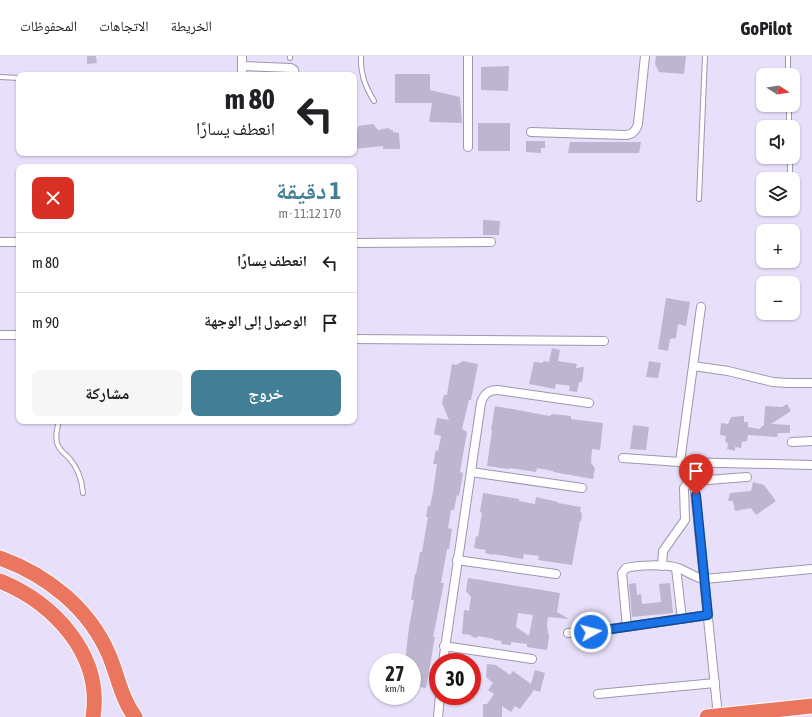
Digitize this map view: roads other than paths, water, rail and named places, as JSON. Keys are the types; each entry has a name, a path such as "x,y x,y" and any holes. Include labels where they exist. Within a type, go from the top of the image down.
{"highway":[{"path":"0,558 43,579 63,594 81,611 102,642 114,668 121,692 135,717"},
{"path":"0,581 22,591 44,606 61,622 72,636 91,672 94,692 93,717"},
{"path":"712,716 812,706"}],"street":[{"path":"242,56 242,72"},
{"path":"468,56 468,147"},
{"path":"531,132 625,135 632,133 638,124 645,56"},
{"path":"242,66 291,68 294,72"},
{"path":"0,242 16,242"},
{"path":"357,243 491,242"},
{"path":"680,462 701,307"},
{"path":"0,335 16,335"},
{"path":"357,339 604,341"},
{"path":"693,366 728,371 773,382 812,383"},
{"path":"444,653 483,397 487,392 498,390 589,403"},
{"path":"792,442 812,441"},
{"path":"623,458 680,462 812,465"},
{"path":"471,472 582,488"},
{"path":"662,566 663,551 685,520 685,486 687,483 694,481 747,477"},
{"path":"694,481 715,683 712,716"},
{"path":"457,560 556,574"},
{"path":"626,627 623,571 628,567 662,566 676,568 704,579 812,569"},
{"path":"676,568 682,619"},
{"path":"568,633 591,632 708,615"},
{"path":"444,646 532,659"},
{"path":"598,694 715,683"},
{"path":"438,717 439,705"}],"lane":[{"path":"361,56 363,78 366,88 374,101"},
{"path":"699,199 705,56"},
{"path":"788,56 788,68"},
{"path":"0,77 16,78"},
{"path":"58,424 56,434 57,444 59,449 78,470 81,478 83,493"}]}
